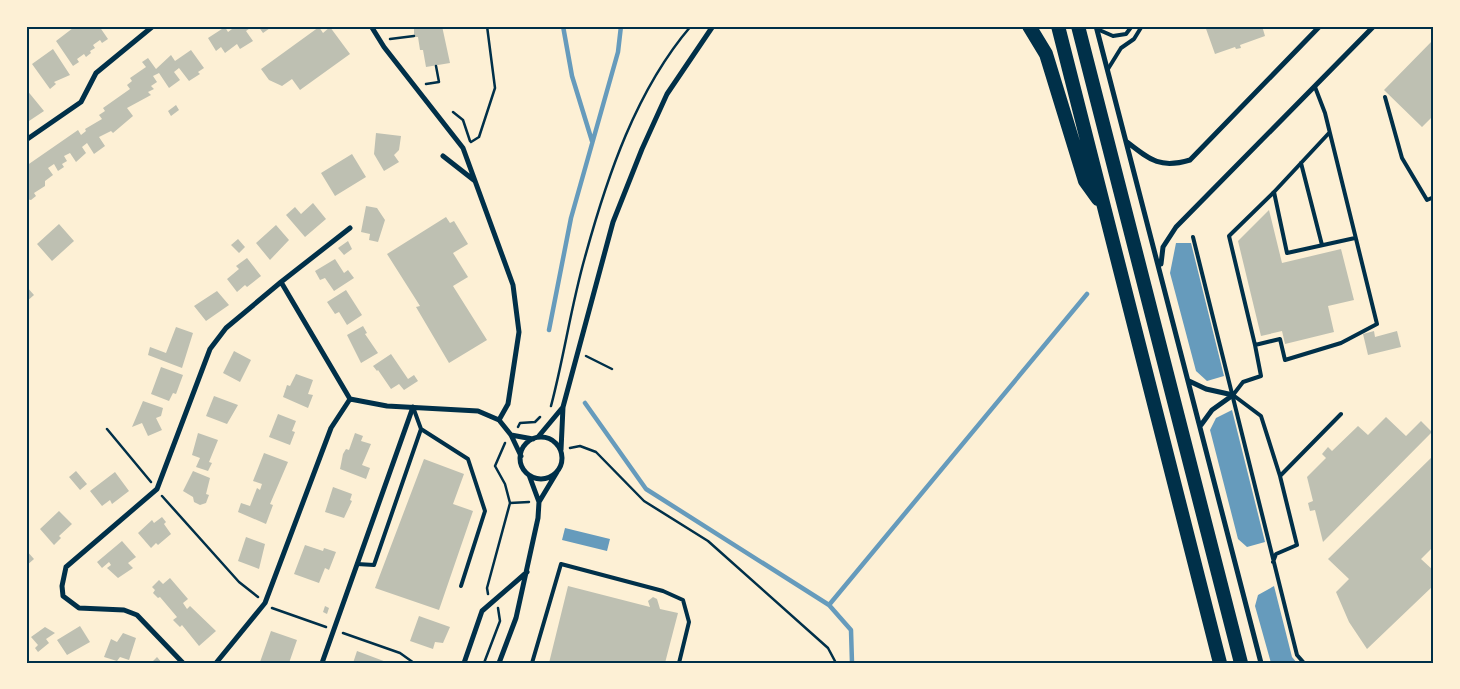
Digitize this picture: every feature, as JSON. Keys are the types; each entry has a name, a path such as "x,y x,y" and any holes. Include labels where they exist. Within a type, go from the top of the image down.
{"highway":[{"path":"1029,26 1046,54 1086,181 1104,208"},
{"path":"1058,26 1220,663"},
{"path":"1078,26 1241,663"}],"street":[{"path":"371,26 384,47 463,148 513,285 519,332 508,404 499,420"},
{"path":"499,663 516,618 527,572 539,502 562,462 563,407 613,222 635,167 668,94 712,26"},
{"path":"702,40 716,26"},
{"path":"1127,142 1151,160 1172,165 1190,160 1320,26"},
{"path":"1160,267 1163,247 1176,228 1374,26"},
{"path":"26,140 81,102 96,74 153,27"},
{"path":"1096,28 1160,267 1261,663"},
{"path":"444,156 476,181"},
{"path":"183,663 137,615 124,610 79,608 63,596 62,586 66,567 157,489 210,349 226,328 350,228"},
{"path":"281,282 350,399 386,406 478,411 499,420 511,436 521,456 523,467 530,475 539,502"},
{"path":"1189,381 1206,389 1233,395"},
{"path":"1201,425 1212,410 1233,395"},
{"path":"216,663 265,603 331,428 350,399"},
{"path":"322,663 413,407"},
{"path":"521,456 524,446 535,438 563,407"},
{"path":"511,436 552,440 561,450"},
{"path":"530,475 541,479 557,472"},
{"path":"464,663 482,611 527,572"}],"lane":[{"path":"1096,28 1113,36 1126,34 1132,26"},
{"path":"1108,69 1121,48 1134,39 1142,26"},
{"path":"1255,345 1280,339 1285,360 1341,343 1377,324 1330,133 1315,86"},
{"path":"1386,97 1402,158 1427,200 1434,197"},
{"path":"1233,395 1243,382 1261,376 1229,236 1330,133"},
{"path":"1301,163 1322,245"},
{"path":"1274,192 1287,253 1355,238"},
{"path":"1194,237 1273,564 1297,656 1304,663"},
{"path":"1233,395 1261,416 1280,476 1297,545 1276,554 1273,564"},
{"path":"413,407 421,429 468,459 485,510 461,586"},
{"path":"1280,476 1341,414"},
{"path":"357,564 374,566 421,429"},
{"path":"532,663 561,564 663,591 683,600 689,622 679,663"}],"path":[{"path":"453,112 463,120 470,142 479,137 495,88 487,26"},
{"path":"384,47 388,39 414,36"},
{"path":"415,86 439,82 438,67"},
{"path":"577,354 593,358 612,369"},
{"path":"107,429 239,582 265,603 400,653 414,663"},
{"path":"484,663 500,621 498,608 487,588 510,502 505,484 495,466 503,446 511,436"},
{"path":"561,450 580,446 596,452 644,501 708,541 828,648 836,663"},
{"path":"510,502 539,502"}],"water":[{"path":"1176,243 1191,243 1224,376 1207,381 1196,371 1170,273"},
{"path":"1232,410 1265,542 1247,547 1238,539 1210,430 1216,418"},
{"path":"565,528 610,539 607,551 562,540"},
{"path":"1274,586 1292,657 1297,663 1271,663 1255,606 1258,595"}],"building":[{"path":"72,26 99,26 108,39 102,43 100,40 93,45 95,48 90,51 91,53 86,57 84,54 77,59 79,62 73,66 56,41 73,28"},
{"path":"236,26 253,26 246,31 253,41 240,49 237,44 225,53 221,47 216,51 208,38 225,27 228,32"},
{"path":"258,26 273,26 263,33"},
{"path":"414,26 442,26 450,63 426,67 418,37 414,37"},
{"path":"1205,26 1262,26 1265,36 1240,45 1241,48 1236,49 1235,47 1215,54"},
{"path":"319,27 323,33 330,27 350,54 300,90 292,79 282,86 269,80 261,69"},
{"path":"1434,39 1434,115 1422,127 1384,90"},
{"path":"53,49 70,75 54,82 56,84 50,89 32,64"},
{"path":"191,50 204,68 198,72 200,74 189,81 179,68 174,72 180,80 169,88 159,73 153,76 157,82 151,86 154,89 148,92 151,95 127,108 133,116 113,133 111,131 99,137 105,146 94,154 87,143 82,147 86,153 76,162 70,153 64,156 67,161 62,164 64,167 58,171 54,164 48,168 53,175 45,181 45,186 34,193 36,196 31,200 26,199 26,166 78,130 81,135 86,131 85,129 102,119 99,115 105,111 103,108 130,89 127,85 132,81 130,78 146,67 142,62 148,58 156,69 171,55 175,61"},
{"path":"26,89 44,111 26,123"},
{"path":"176,105 179,110 171,116 168,111"},
{"path":"376,133 401,136 399,150 394,155 399,162 384,171 374,154"},
{"path":"352,154 366,177 335,196 321,173"},
{"path":"313,203 326,219 305,237 286,215 295,207 301,214"},
{"path":"366,206 377,208 385,220 378,242 369,240 370,234 361,232"},
{"path":"1269,210 1282,263 1341,249 1354,300 1328,306 1334,332 1285,344 1282,331 1261,336 1238,241"},
{"path":"446,217 450,223 454,221 468,244 453,253 468,277 453,286 487,340 449,363 416,307 420,306 387,254"},
{"path":"59,224 74,241 52,261 37,244"},
{"path":"276,225 289,240 270,260 256,243"},
{"path":"238,239 245,247 239,253 231,245"},
{"path":"348,241 352,249 344,255 338,248"},
{"path":"247,258 261,276 237,292 227,279 239,269 236,266"},
{"path":"335,259 344,273 348,270 354,278 334,291 325,278 320,280 315,271"},
{"path":"26,286 34,295 26,302"},
{"path":"346,290 362,315 347,325 339,312 335,314 327,302"},
{"path":"217,291 229,305 206,321 194,306"},
{"path":"363,326 367,333 365,334 378,353 361,363 347,335"},
{"path":"176,327 193,333 182,368 148,355 150,347 166,353"},
{"path":"1374,331 1375,337 1397,331 1401,347 1368,355 1363,334"},
{"path":"234,351 251,360 240,382 223,373"},
{"path":"391,354 408,379 414,375 418,381 404,390 399,384 391,389 373,366"},
{"path":"161,367 183,375 176,394 173,393 169,401 151,394"},
{"path":"296,374 313,380 308,394 313,395 308,408 283,397 287,385 290,386"},
{"path":"214,396 238,405 227,424 206,416"},
{"path":"143,401 163,408 161,416 156,418 162,430 148,436 142,423 132,427"},
{"path":"278,414 296,421 292,431 295,432 290,445 269,437"},
{"path":"1386,417 1406,436 1421,421 1432,432 1323,542 1315,510 1310,511 1308,503 1313,501 1307,477 1326,458 1322,454 1328,447 1332,451 1358,426 1368,435"},
{"path":"198,433 218,440 209,462 212,463 208,471 196,467 200,458 192,455"},
{"path":"355,433 363,436 361,441 371,444 362,465 370,468 366,479 340,469 343,454 346,449 349,450"},
{"path":"264,453 288,462 270,504 273,505 266,524 238,512 241,503 250,506 257,488 260,490 262,484 253,481"},
{"path":"1434,455 1434,546 1421,559 1434,571 1434,585 1367,649 1349,622 1336,592 1349,579 1328,559"},
{"path":"424,459 464,474 453,504 473,511 439,610 375,588"},
{"path":"76,471 87,484 80,490 69,477"},
{"path":"193,471 210,478 206,494 209,495 206,503 200,505 194,502 193,497 183,491"},
{"path":"115,472 129,491 112,504 110,500 102,506 90,491"},
{"path":"333,487 352,494 350,500 352,501 344,518 325,512"},
{"path":"59,511 72,524 59,536 61,538 54,545 40,529"},
{"path":"162,517 166,522 164,524 171,534 158,545 156,543 151,548 138,533 152,520 154,523"},
{"path":"246,537 265,544 259,569 238,561"},
{"path":"122,541 136,557 128,563 133,568 118,578 107,568 111,565 109,562 102,568 97,562"},
{"path":"305,545 323,551 324,548 336,552 329,570 325,568 319,583 294,574"},
{"path":"26,550 34,559 26,566"},
{"path":"170,578 188,599 183,603 187,609 190,606 216,631 199,646 182,625 180,627 173,620 177,617 160,597 158,598 153,593 155,590 152,587 159,580 163,584"},
{"path":"568,586 650,607 648,601 653,597 657,599 660,609 678,613 665,663 549,663"},
{"path":"325,606 329,608 327,614 323,612"},
{"path":"419,616 450,627 443,643 435,642 433,649 410,641"},
{"path":"80,626 90,642 67,655 57,640"},
{"path":"45,627 55,633 46,639 49,643 38,652 35,648 38,645 31,637"},
{"path":"271,631 297,640 289,663 260,662"},
{"path":"123,633 136,638 129,660 120,657 117,661 104,657 111,639 117,642"},
{"path":"357,651 389,663 353,663"},
{"path":"157,657 162,663 151,663"}],"waterway":[{"path":"563,26 572,76 592,141"},
{"path":"549,330 571,218 618,52 621,26"},
{"path":"829,605 1087,294"},
{"path":"585,403 646,489 829,605 851,630 852,663"}]}
